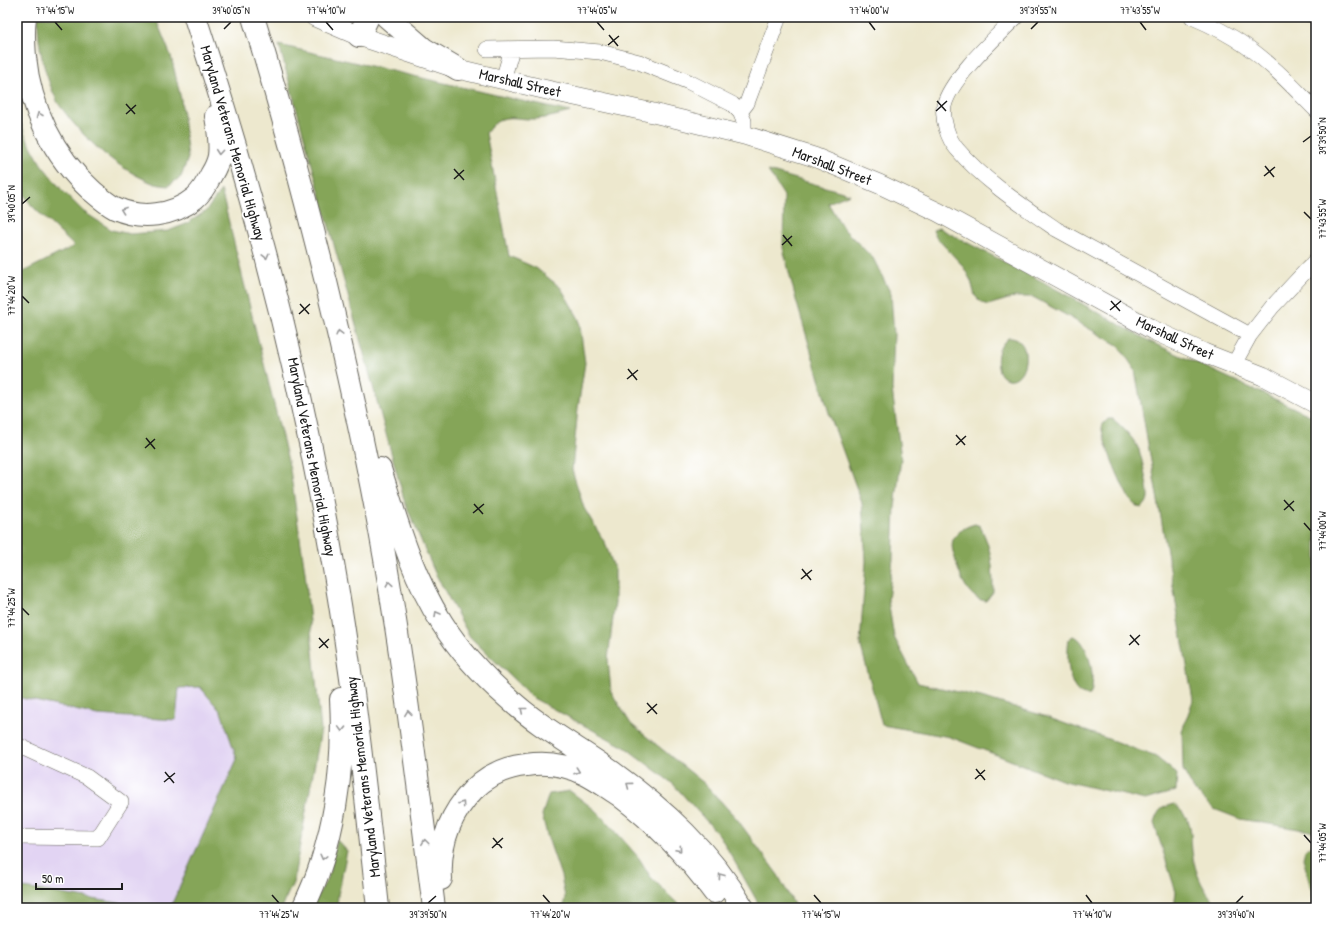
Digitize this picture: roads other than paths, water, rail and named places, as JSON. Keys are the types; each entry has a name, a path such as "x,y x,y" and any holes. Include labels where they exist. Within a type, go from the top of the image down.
{"highway":[{"path":"25,17 24,45 27,74 33,101 42,123 54,144 68,166 98,196 115,208 130,213 147,216 176,209 196,197 207,183 219,156 219,140 204,44"},
{"name":"Maryland Veterans Memorial Highway","path":"195,17 252,202 291,356 314,458 333,564 356,714 378,908"},
{"path":"253,17 304,193 344,355 364,447 385,559 408,712 434,908"},
{"path":"387,17 424,49 458,69"},
{"path":"344,355 410,562 442,624 463,651 508,699 532,718 611,771 663,812 687,834 714,866 743,908"},
{"path":"303,908 320,868 332,823 340,776 343,725 333,564"},
{"path":"442,908 440,868 442,848 454,814 480,783 496,772 515,766 549,764 566,767 585,774 630,803 675,844 702,875 726,908"}],"main road":[{"name":"Marshall Street","path":"315,17 364,26 458,69 650,112 744,135 814,157 879,184 938,212 1153,330 1204,354 1264,376 1316,404"}],"lane":[{"path":"740,112 747,103 779,17"},
{"path":"1016,17 965,70 953,87 944,106 944,121 948,135 956,148 976,169 1001,190 1056,229 1250,335"},
{"path":"1192,17 1217,28 1246,46 1273,68 1316,110"},
{"path":"486,49 553,48 600,52 639,62 689,82 732,104 740,112 744,121 744,135"},
{"path":"503,80 512,49"},
{"path":"1234,364 1250,335 1272,307 1316,260"},
{"path":"17,745 87,777 121,802 98,838 17,837"}]}
